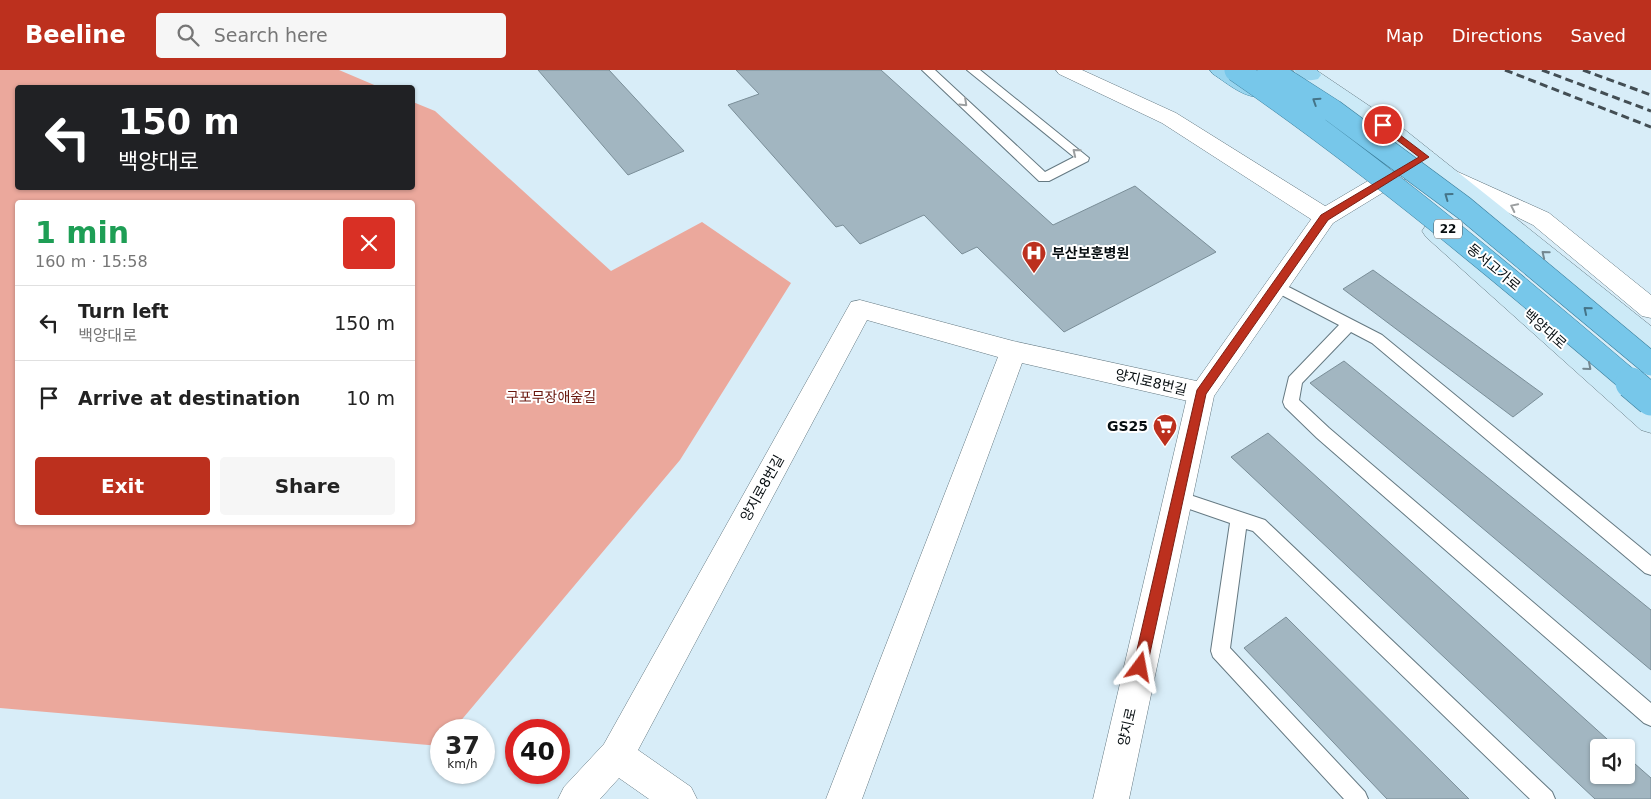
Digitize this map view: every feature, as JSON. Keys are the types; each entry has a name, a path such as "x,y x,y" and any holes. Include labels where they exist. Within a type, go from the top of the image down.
{"highway":[{"name":"동서고가로","path":"1236,70 1324,132 1470,246 1651,400"},
{"name":"동서고가로","path":"1269,70 1332,112 1464,208 1651,364"}],"main road":[{"path":"1220,70 1267,98"},
{"name":"백양대로","path":"1226,70 1267,98 1380,184 1651,422"},
{"path":"1306,72 1397,135 1651,340"}],"street":[{"path":"1066,70 1169,118 1325,217"},
{"path":"1435,165 1541,219 1651,309"},
{"name":"양지로","path":"1111,799 1201,393 1325,217 1380,184 1435,165"},
{"name":"양지로8번길","path":"576,799 616,756 860,308 1014,350 1201,393"},
{"path":"844,799 1014,350"},
{"path":"616,756 680,799"}],"lane":[{"path":"928,70 1044,178 1083,158 973,70"},
{"path":"1277,286 1377,339 1651,567"},
{"path":"1348,324 1294,380 1291,402 1331,439 1651,716"},
{"path":"1178,498 1259,526 1545,799"},
{"path":"1239,518 1220,651 1358,799"}],"green space":[{"name":"구포무장애숲길","path":"0,70 339,70 374,85 15,85 15,190 415,190 415,103 435,111 611,271 702,222 791,283 680,460 462,719 430,719 430,745 0,708"}],"building":[{"path":"538,70 609,70 684,151 628,175"},
{"path":"736,70 881,70 1053,225 1135,186 1216,252 1064,332 977,247 962,254 924,215 860,244 843,225 836,227 728,105 759,94"},
{"path":"1373,270 1543,394 1513,417 1343,289"},
{"path":"1344,361 1651,610 1651,670 1310,383"},
{"path":"1268,433 1607,739 1590,739 1590,784 1635,784 1635,764 1651,778 1651,799 1595,799 1231,457"},
{"path":"1286,617 1469,799 1387,799 1244,648"}],"railway":[{"path":"1505,70 1651,127"},
{"path":"1542,70 1651,111"},
{"path":"1583,70 1651,95"}],"place":[{"name":"부산보훈병원","path":"1034,274"},
{"name":"GS25","path":"1165,447"}],"route":[{"path":"1140,667 1201,393 1325,217 1425,157 1383,125"}]}
